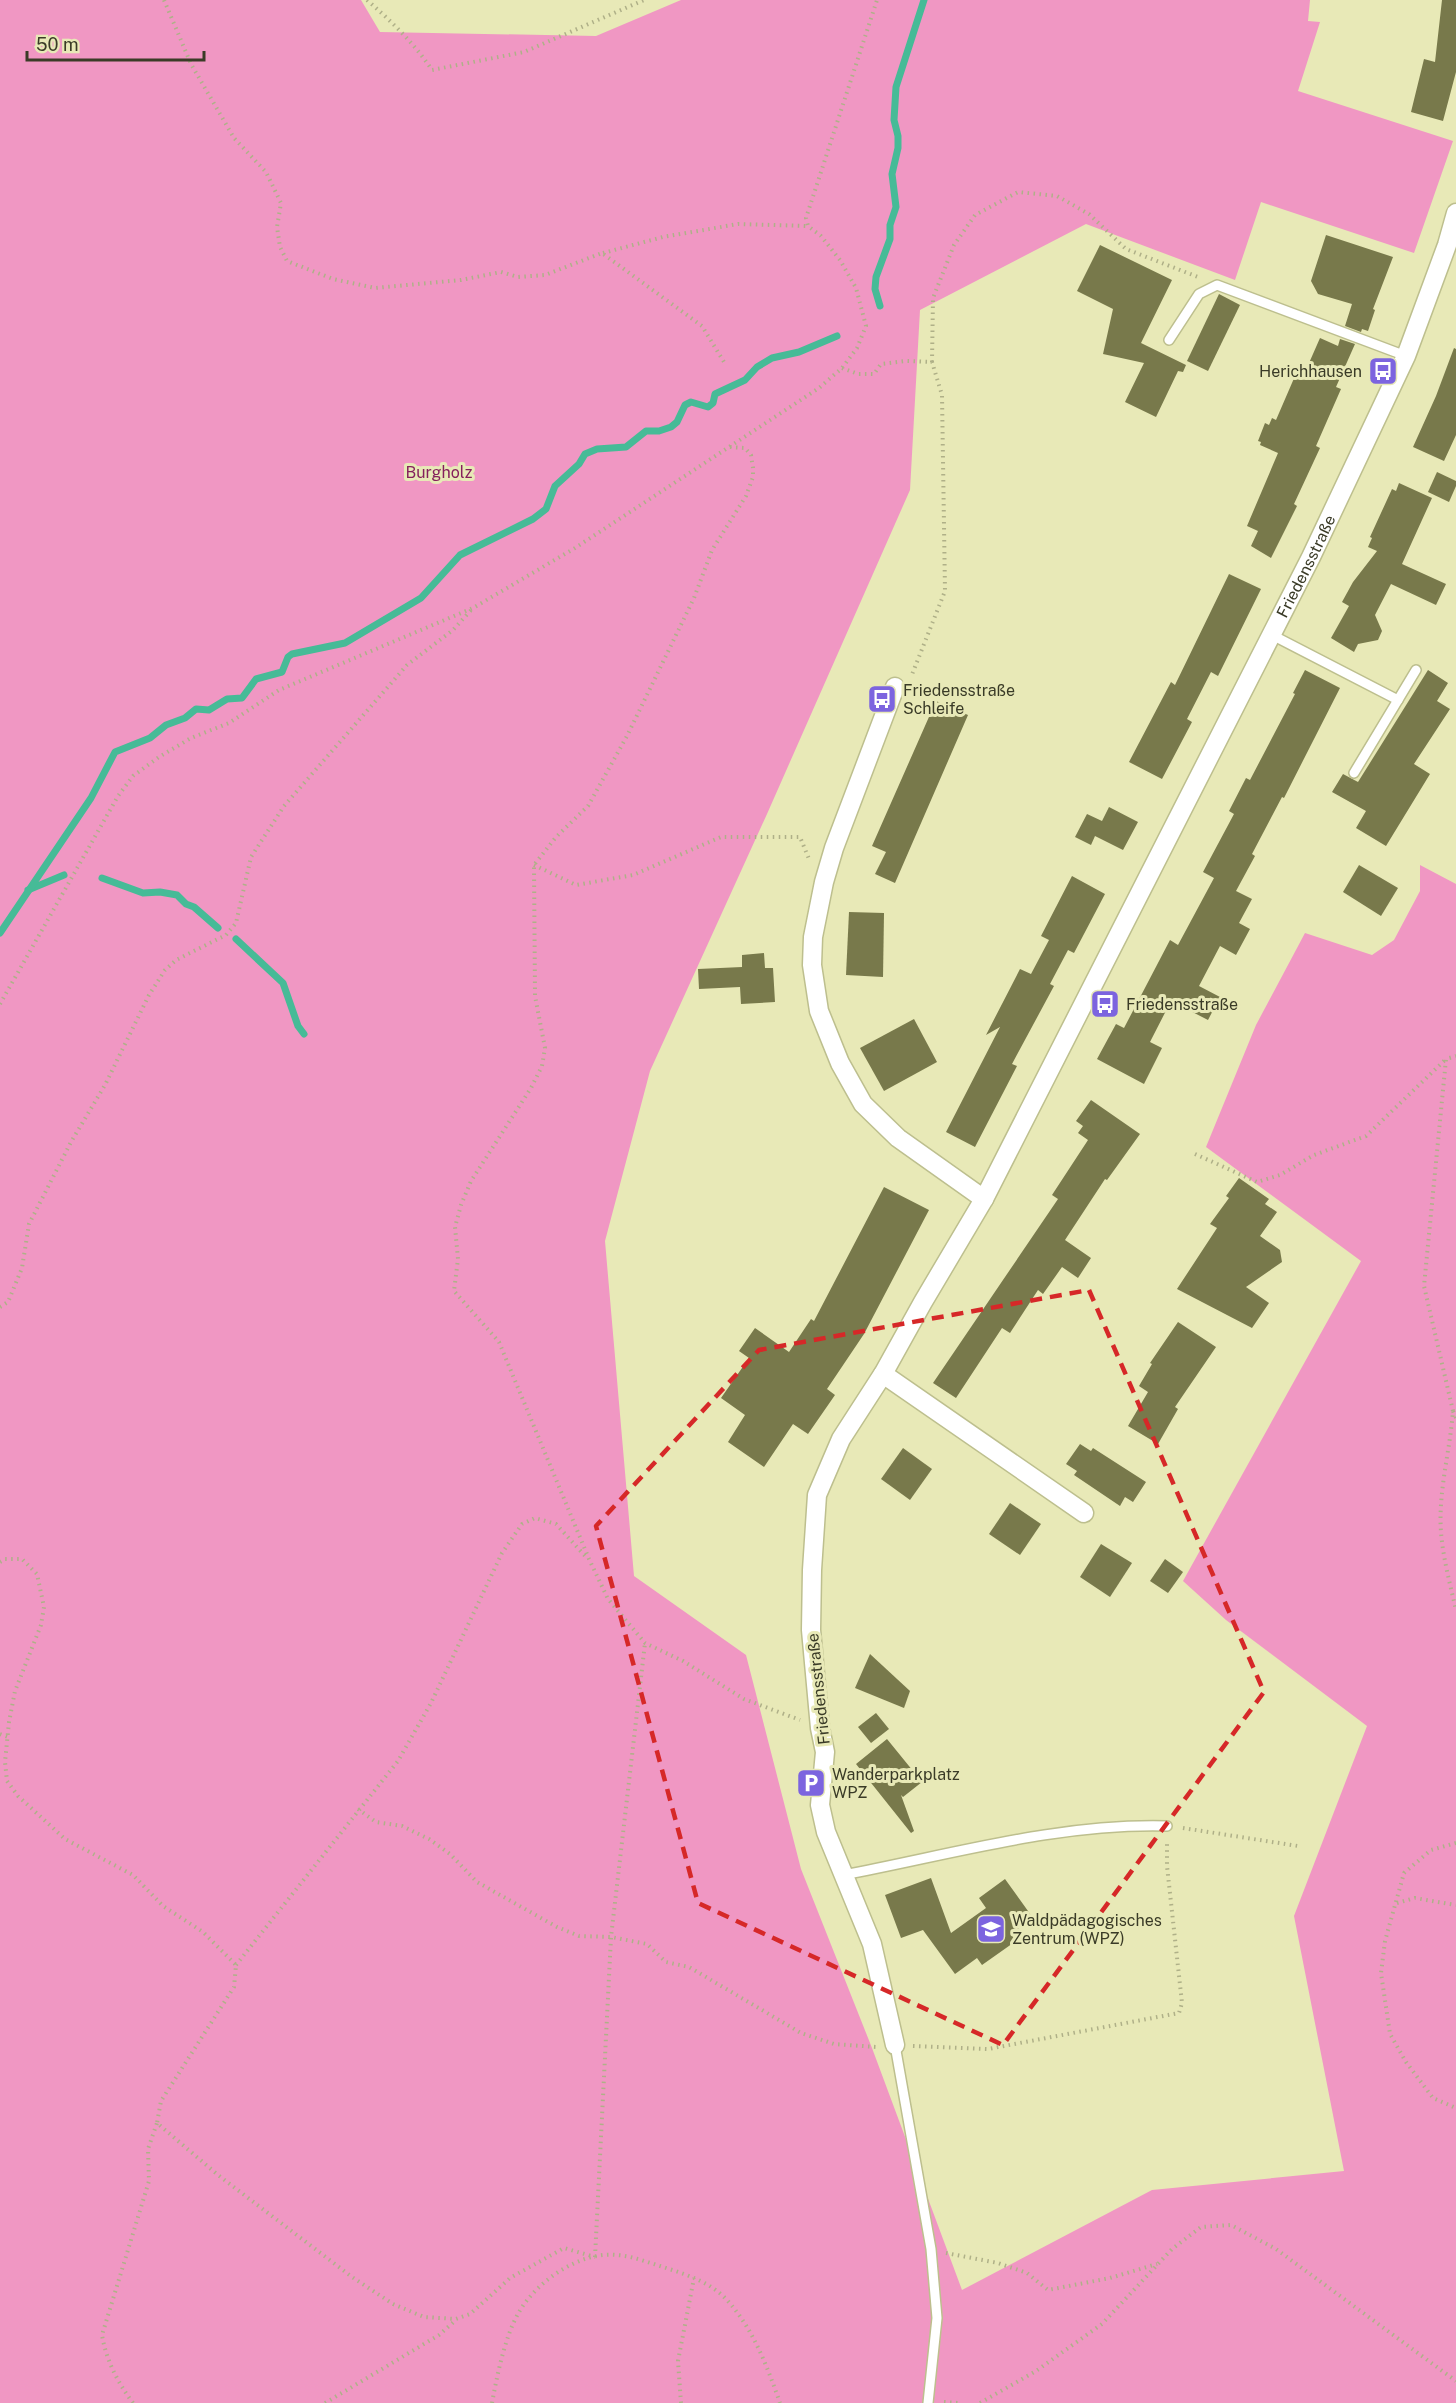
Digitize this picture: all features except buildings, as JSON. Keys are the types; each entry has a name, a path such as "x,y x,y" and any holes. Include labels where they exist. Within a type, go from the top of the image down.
{"street":[{"name":"Friedensstraße","path":"895,2045 872,1944 826,1832 820,1805 825,1752 820,1728 811,1630 817,1495 841,1439 884,1374 923,1302 984,1199 1311,557 1406,356 1447,245 1456,213"},
{"path":"895,687 834,848 824,882 813,937 812,965 819,1011 840,1064 863,1104 898,1138 984,1199"},
{"path":"884,1374 1084,1513"}],"lane":[{"path":"1169,340 1199,294 1217,285 1406,356"},
{"path":"1272,635 1398,700"},
{"path":"1354,773 1416,670"},
{"path":"843,1875 1015,1840 1126,1825 1167,1826"},
{"path":"895,2045 931,2249 938,2318 928,2403"}],"path":[{"path":"0,1004 113,804 133,776 191,738 229,723 279,690 473,608 575,548 819,388 842,368 857,348 866,326 856,288 840,260 821,236 808,226 738,224 663,237 602,253 545,275 518,277 501,272 461,280 375,288 333,279 287,261 280,247 277,227 281,203 266,172 234,138 191,64 164,0"},
{"path":"367,0 395,24 420,52 432,70 524,52 644,0"},
{"path":"808,226 806,218 877,0"},
{"path":"895,687 911,677 945,591 942,395 932,362 933,298 954,245 975,215 1018,192 1057,196 1089,214 1126,249 1217,285"},
{"path":"602,253 702,326 724,362"},
{"path":"842,368 858,374 874,374 881,364 906,361 932,362"},
{"path":"730,447 745,448 751,455 753,477 746,496 712,550 694,598 627,736 588,806 556,837 534,865 535,996 545,1048 542,1066 531,1088 471,1181 460,1205 455,1227 458,1259 454,1291 499,1342 589,1559 608,1599 645,1643 683,1661 744,1699 820,1728"},
{"path":"0,1307 8,1302 22,1268 29,1224 70,1142 105,1085 149,995 165,970 176,960 226,934 236,922 251,857 284,806 407,665 453,630 473,608"},
{"path":"534,865 576,885 633,875 721,837 800,837 812,866 824,882"},
{"path":"1195,1154 1257,1182 1280,1175 1314,1155 1366,1136 1446,1059 1456,1056"},
{"path":"1446,1059 1424,1286 1456,1418"},
{"path":"1454,1411 1445,1470 1441,1530 1456,1610"},
{"path":"133,2403 124,2391 105,2353 102,2335 106,2315 149,2181 148,2149 157,2123 161,2101 234,1987 236,1965 398,1761 426,1713 502,1553 522,1524 535,1518 556,1524 589,1559"},
{"path":"0,1562 5,1558 22,1559 37,1574 44,1607 41,1624 15,1691 5,1762 7,1781 18,1796 65,1839 133,1875 163,1906 203,1932 236,1965"},
{"path":"595,2256 611,1937 645,1643"},
{"path":"0,1734 8,1737"},
{"path":"358,1809 376,1822 402,1826 429,1839 450,1854 477,1882 557,1927 579,1936 611,1937 647,1944 666,1962 689,1967 801,2033 834,2044 872,2048 895,2045 988,2049 1179,2013 1182,2003 1167,1866 1167,1826 1298,1846"},
{"path":"1456,1843 1431,1850 1404,1873 1385,1941 1382,1973 1390,2034 1406,2062 1433,2098 1456,2108"},
{"path":"1396,1903 1415,1898 1456,1905"},
{"path":"157,2123 218,2175 368,2288 410,2313 438,2320 456,2319 470,2314 510,2277 564,2248 595,2256 616,2255 646,2261 694,2278 724,2297 750,2330 780,2403"},
{"path":"980,2403 1036,2371 1102,2324 1172,2249 1201,2227 1231,2225 1276,2248 1456,2381"},
{"path":"931,2249 998,2263 1027,2273 1047,2290 1110,2278 1158,2264"},
{"path":"492,2403 511,2329 519,2311 540,2286 554,2276 595,2256"},
{"path":"681,2403 678,2361 694,2278"},
{"path":"325,2403 440,2335 456,2319"}],"highlighted area":[{"path":"1089,1290 1264,1692 1003,2045 698,1903 596,1526 759,1350"}],"green space":[{"name":"Burgholz","path":"0,0 361,0 380,32 596,36 681,0 1310,0 1308,21 1320,22 1298,91 1453,141 1414,253 1261,202 1235,280 1086,224 920,310 910,490 767,814 650,1071 605,1241 634,1576 746,1655 801,1869 872,2048 962,2290 1152,2190 1344,2171 1294,1916 1367,1726 1226,1620 1183,1581 1361,1261 1206,1147 1256,1025 1305,933 1372,955 1394,940 1420,891 1420,865 1456,884 1456,2403 0,2403"}],"waterway":[{"path":"880,306 875,289 876,277 890,239 890,225 896,207 892,174 898,148 894,120 896,87 924,0"},
{"path":"0,933 91,798 115,752 150,738 166,725 185,718 196,709 209,710 227,699 242,698 256,679 282,672 288,657 292,654 345,643 421,598 460,555 533,519 546,509 555,486 579,464 585,454 597,449 626,447 646,431 659,431 671,427 677,422 685,405 691,402 708,407 713,403 715,394 745,380 757,367 772,358 799,352 837,336"},
{"path":"28,890 64,875"},
{"path":"102,878 143,893 160,892 177,895 218,928"},
{"path":"236,939 283,983 298,1026 304,1034"}],"place":[{"name":"Herichhausen","path":"1383,371"},
{"name":"Friedensstraße Schleife","path":"882,699"},
{"name":"Friedensstraße","path":"1105,1004"},
{"name":"Wanderparkplatz WPZ","path":"811,1783"},
{"name":"Waldpädagogisches Zentrum (WPZ)","path":"991,1929"}]}
